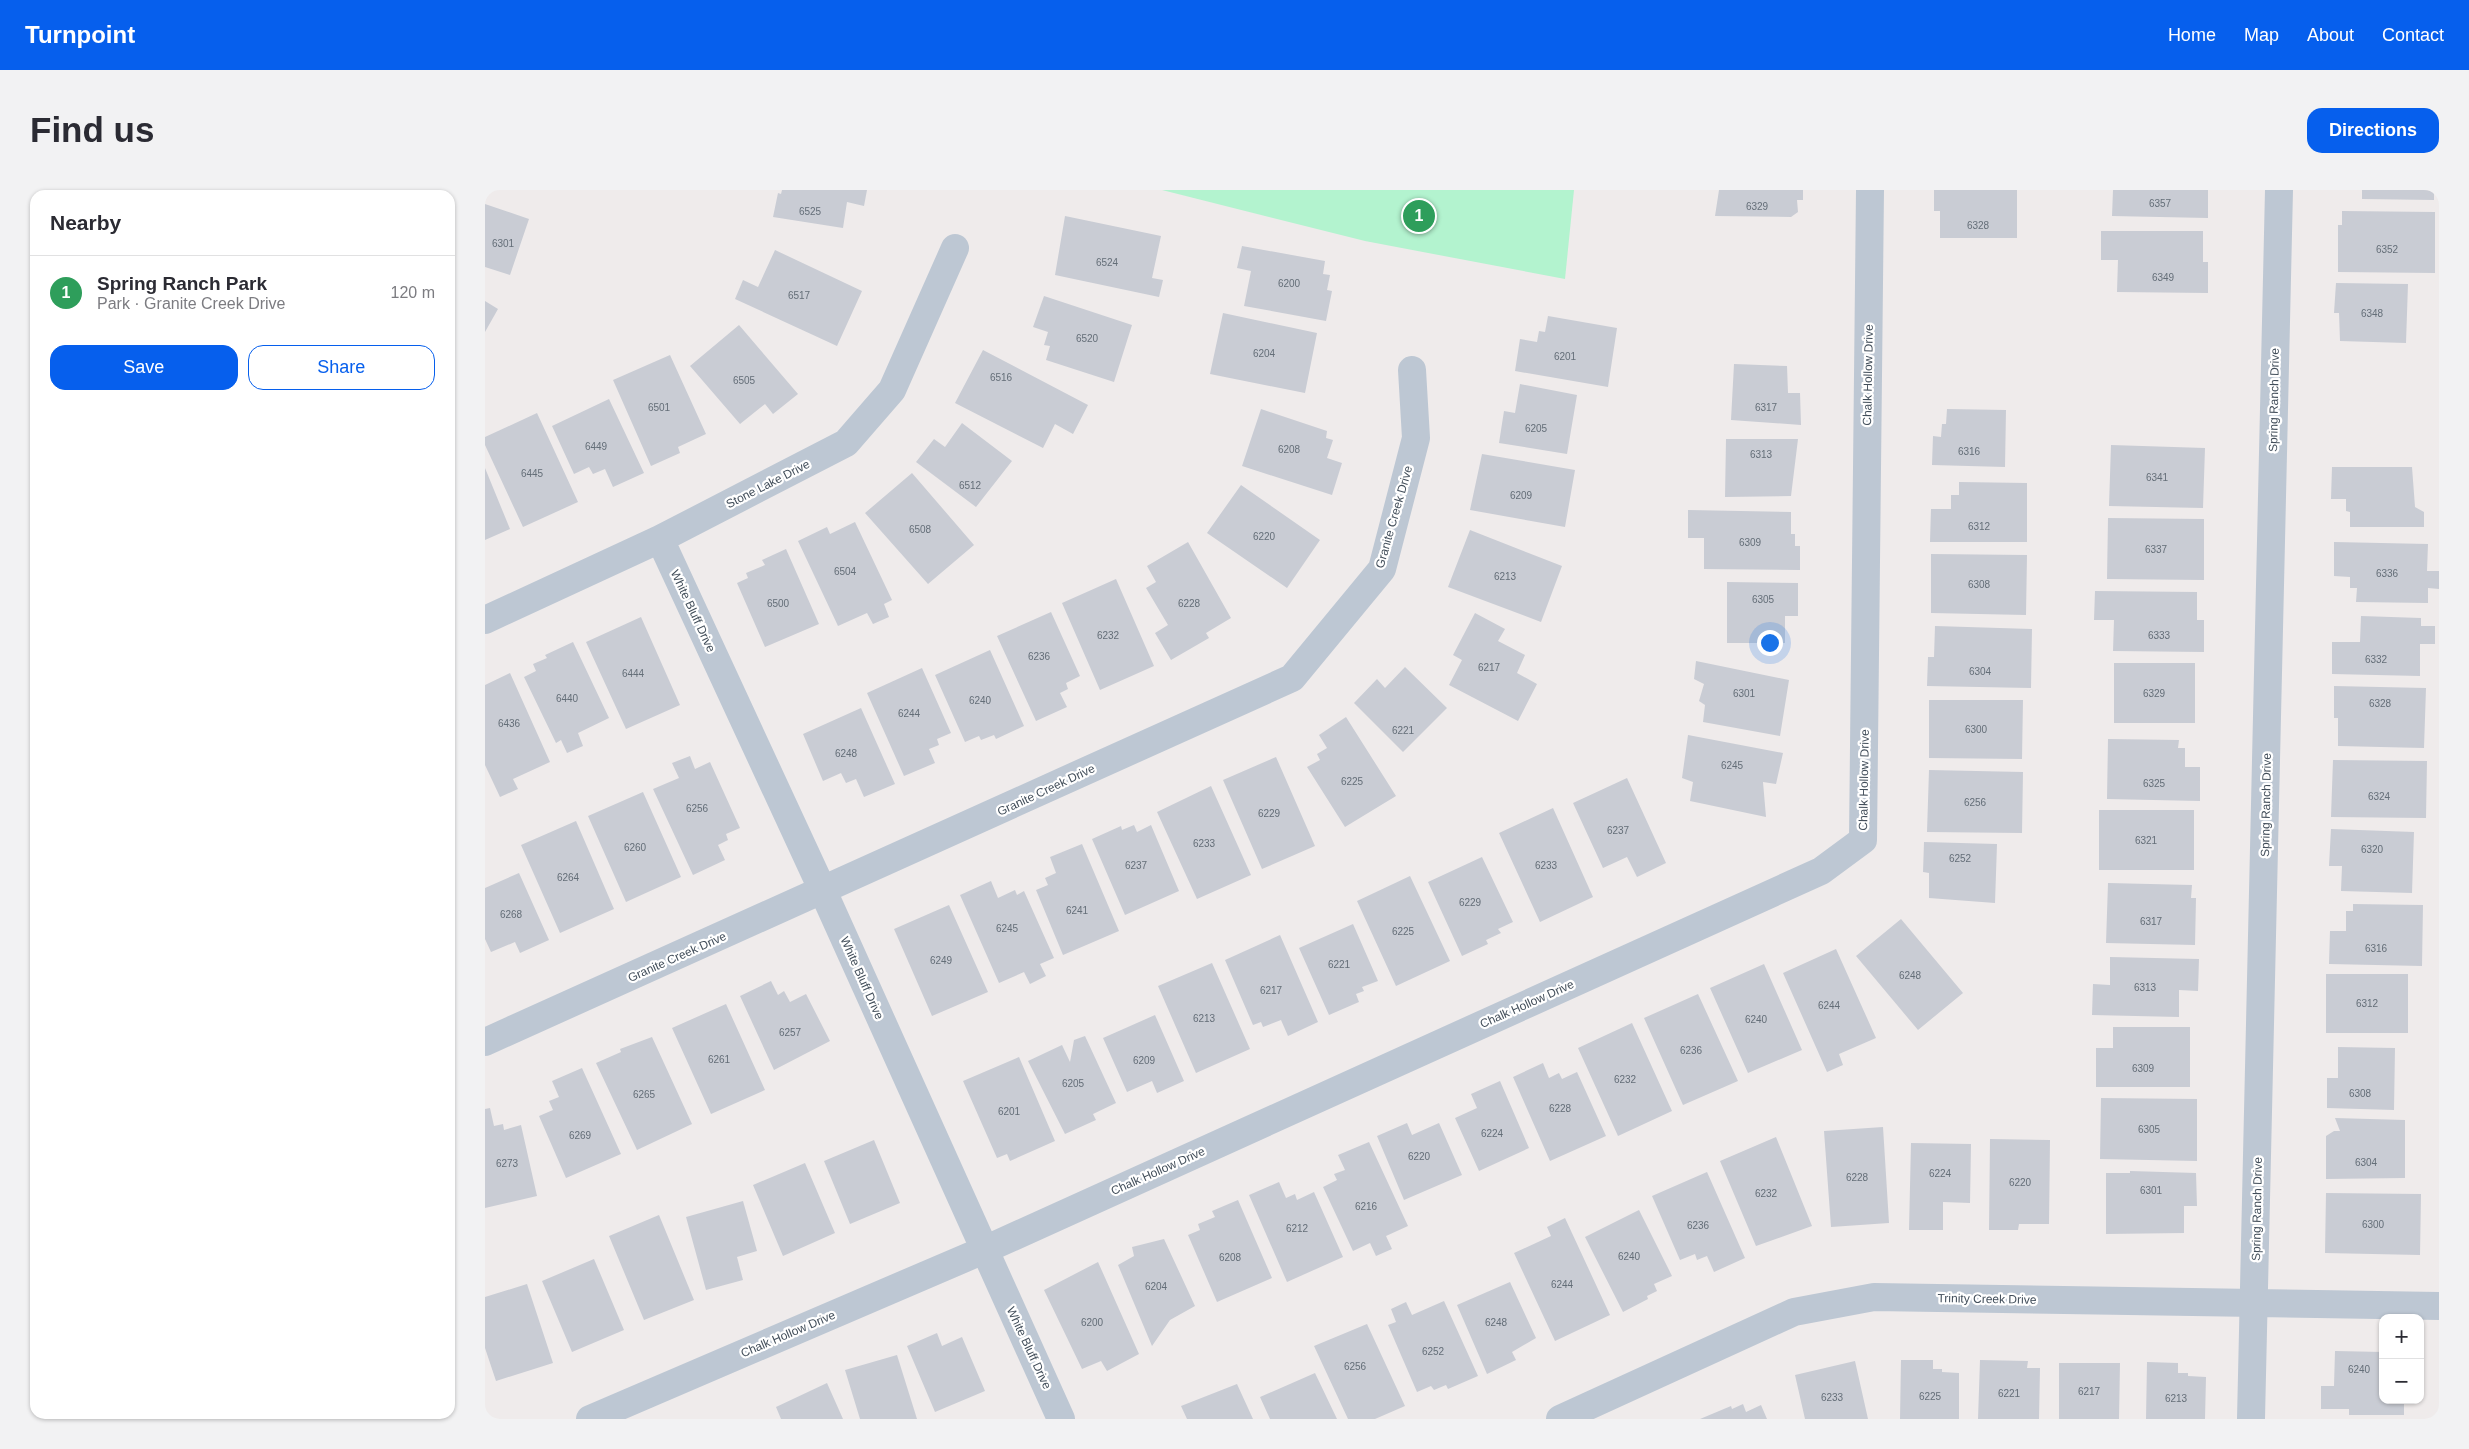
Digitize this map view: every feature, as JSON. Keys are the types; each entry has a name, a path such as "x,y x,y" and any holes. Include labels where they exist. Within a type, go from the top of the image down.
{"street":[{"name":"Chalk Hollow Drive","path":"590,1419 984,1250 1821,872 1863,840 1870,190"},
{"name":"Spring Ranch Drive","path":"2251,1419 2279,190"},
{"name":"Stone Lake Drive","path":"485,620 659,539 847,443 893,390 955,248"},
{"name":"Granite Creek Drive","path":"485,1042 1291,678 1382,569 1416,438 1412,370"},
{"name":"White Bluff Drive","path":"659,539 823,891 1061,1419"},
{"name":"Trinity Creek Drive","path":"1560,1419 1794,1312 1874,1297 2439,1306"}],"green space":[{"path":"1162,190 1574,190 1565,279 1365,241"}],"building":[{"path":"782,190 867,190 864,206 847,202 843,228 773,217 778,193 781,194"},
{"path":"1719,190 1803,190 1803,200 1797,200 1798,212 1791,217 1715,216"},
{"path":"1934,190 2017,190 2017,238 1940,238 1940,211 1934,211"},
{"path":"2113,190 2208,190 2208,218 2112,216"},
{"path":"2362,190 2434,190 2434,200 2362,199"},
{"path":"485,204 529,219 510,275 485,267"},
{"path":"2342,211 2435,212 2435,273 2338,272 2338,225 2342,225"},
{"path":"1065,216 1161,236 1152,278 1163,280 1159,297 1055,275"},
{"path":"2101,231 2203,231 2203,262 2208,262 2208,293 2117,292 2118,260 2101,260"},
{"path":"1242,246 1325,261 1323,274 1330,275 1327,290 1332,291 1326,321 1244,306 1251,271 1237,268"},
{"path":"775,250 862,291 837,346 735,299 743,280 758,287"},
{"path":"2336,283 2408,284 2406,343 2340,341 2339,313 2334,313"},
{"path":"1044,296 1132,325 1114,382 1046,360 1050,346 1044,345 1048,332 1033,327"},
{"path":"485,301 498,309 485,332"},
{"path":"1223,313 1317,333 1305,393 1210,374"},
{"path":"1548,316 1617,328 1608,387 1515,371 1520,339 1537,342 1539,331 1545,332"},
{"path":"739,325 798,394 773,414 765,404 740,424 690,366"},
{"path":"983,350 1088,405 1073,434 1055,424 1043,448 955,403"},
{"path":"670,355 706,434 678,447 680,453 651,466 613,380"},
{"path":"1734,364 1787,366 1788,393 1800,393 1801,425 1731,420"},
{"path":"1520,384 1577,395 1567,454 1499,443 1504,411 1515,413"},
{"path":"609,399 644,473 613,487 605,469 593,474 589,467 574,474 552,426"},
{"path":"1261,409 1327,431 1326,438 1333,440 1327,458 1342,463 1332,495 1242,466"},
{"path":"1947,409 2006,410 2005,467 1932,465 1933,436 1941,437 1942,424 1946,424"},
{"path":"537,413 578,502 523,527 485,445 485,437"},
{"path":"962,423 1012,461 976,507 916,462 934,439 945,447"},
{"path":"1726,439 1798,439 1791,496 1725,497"},
{"path":"2111,445 2205,448 2203,508 2109,506"},
{"path":"1482,454 1575,470 1565,527 1470,510"},
{"path":"2332,467 2412,467 2415,507 2424,512 2424,527 2350,527 2350,512 2346,511 2346,499 2331,499"},
{"path":"485,468 510,529 485,540"},
{"path":"912,473 974,545 928,584 865,513"},
{"path":"1959,482 2027,483 2027,542 1930,542 1931,509 1951,509 1951,495 1959,495"},
{"path":"1241,485 1320,540 1287,588 1207,533"},
{"path":"1688,510 1791,512 1791,534 1795,534 1795,546 1800,546 1800,570 1704,569 1704,538 1688,538"},
{"path":"2108,518 2204,519 2204,580 2107,579"},
{"path":"855,522 892,600 884,604 889,617 873,624 867,613 838,626 798,541 827,527 830,534"},
{"path":"1470,530 1562,566 1541,622 1448,587"},
{"path":"1188,542 1231,618 1206,633 1209,638 1171,660 1155,633 1168,625 1146,588 1156,582 1147,566"},
{"path":"2334,542 2428,544 2427,571 2439,571 2439,589 2428,588 2428,603 2356,602 2357,588 2350,588 2350,577 2334,576"},
{"path":"786,549 819,624 765,647 737,583 748,578 746,573 765,565 762,560"},
{"path":"1931,554 2027,555 2026,615 1931,613"},
{"path":"1116,579 1154,666 1100,690 1062,603"},
{"path":"1727,582 1798,583 1798,616 1785,616 1785,643 1727,643"},
{"path":"2095,591 2197,592 2197,620 2204,620 2204,652 2113,651 2114,620 2094,620"},
{"path":"1051,612 1080,676 1066,683 1068,689 1060,693 1067,707 1036,721 997,636"},
{"path":"1475,613 1505,629 1498,641 1525,655 1517,673 1537,684 1518,721 1449,685 1462,660 1453,655"},
{"path":"2361,616 2421,618 2421,626 2435,626 2435,644 2420,644 2420,676 2332,674 2332,642 2360,642"},
{"path":"641,617 680,705 626,729 586,642"},
{"path":"1935,626 2032,629 2031,688 1927,686 1928,657 1934,657"},
{"path":"573,642 609,718 578,733 583,746 567,753 561,740 556,743 524,677 536,671 533,664 547,658 545,655"},
{"path":"990,650 1024,726 996,739 994,735 981,740 979,736 965,742 935,675"},
{"path":"1696,661 1789,680 1780,736 1703,722 1705,705 1699,701 1704,684 1694,679"},
{"path":"2114,663 2195,663 2195,723 2114,723"},
{"path":"1405,667 1447,708 1403,752 1354,703 1377,679 1385,688"},
{"path":"922,668 951,733 937,739 939,745 929,749 935,763 904,776 867,693"},
{"path":"510,673 550,762 513,779 518,789 500,797 485,765 485,685"},
{"path":"2334,686 2426,688 2424,748 2338,746 2338,718 2334,718"},
{"path":"1929,700 2023,700 2022,759 1929,758"},
{"path":"861,708 895,784 864,797 856,779 846,783 841,773 823,781 803,734"},
{"path":"1346,717 1396,796 1345,827 1307,767 1320,760 1317,754 1327,748 1319,735"},
{"path":"1688,735 1783,753 1776,784 1763,782 1766,817 1690,801 1693,782 1682,778"},
{"path":"2108,739 2179,740 2178,748 2185,748 2185,767 2200,767 2200,801 2107,799"},
{"path":"690,756 695,769 710,762 740,828 726,834 728,840 718,845 725,860 693,875 653,789 679,778 672,763"},
{"path":"1276,757 1315,846 1262,869 1223,780"},
{"path":"2333,760 2427,761 2426,818 2331,817"},
{"path":"1929,770 2023,772 2022,833 1927,832"},
{"path":"1627,778 1666,863 1637,877 1627,857 1603,868 1573,803"},
{"path":"1211,786 1251,875 1197,899 1157,812"},
{"path":"643,792 681,877 626,902 588,816"},
{"path":"1553,808 1593,897 1540,922 1499,833"},
{"path":"2099,810 2194,810 2194,870 2099,870"},
{"path":"576,821 614,909 560,933 521,845"},
{"path":"1134,825 1137,832 1151,825 1179,891 1125,915 1092,839 1121,826 1122,830"},
{"path":"2331,829 2414,832 2412,893 2341,891 2342,866 2329,866"},
{"path":"1924,842 1997,844 1995,903 1929,898 1929,873 1923,872"},
{"path":"1082,844 1119,931 1063,955 1036,890 1048,885 1045,878 1056,873 1050,857"},
{"path":"1482,857 1513,922 1498,929 1501,933 1486,940 1488,944 1462,956 1428,882"},
{"path":"519,873 549,940 520,953 515,942 491,952 485,939 485,888"},
{"path":"1410,876 1450,961 1396,986 1357,901"},
{"path":"991,881 998,898 1015,890 1017,895 1024,891 1054,958 1040,964 1046,976 1030,984 1024,972 999,983 960,895"},
{"path":"2108,883 2192,885 2191,898 2196,898 2195,945 2106,943"},
{"path":"2353,904 2423,905 2422,966 2329,964 2330,931 2346,931 2346,911 2353,911"},
{"path":"949,905 988,992 932,1016 894,929"},
{"path":"1901,919 1963,993 1918,1030 1856,956"},
{"path":"1353,924 1378,981 1362,987 1364,991 1356,994 1359,1002 1329,1015 1299,948"},
{"path":"1280,935 1318,1022 1288,1036 1281,1020 1263,1027 1261,1022 1253,1025 1225,960"},
{"path":"1836,949 1876,1038 1839,1054 1843,1065 1827,1072 1783,973"},
{"path":"2110,957 2199,959 2198,991 2179,990 2179,1017 2092,1015 2093,984 2110,985"},
{"path":"1212,963 1250,1049 1196,1073 1158,986"},
{"path":"1764,964 1802,1050 1748,1073 1710,988"},
{"path":"2326,974 2408,974 2408,1033 2326,1033"},
{"path":"771,981 778,995 784,991 790,1002 806,994 830,1041 774,1070 740,996"},
{"path":"1698,994 1738,1081 1683,1105 1644,1018"},
{"path":"726,1004 765,1090 711,1114 672,1028"},
{"path":"1155,1015 1184,1081 1157,1093 1152,1081 1127,1092 1103,1038"},
{"path":"1632,1023 1672,1111 1618,1136 1578,1048"},
{"path":"2113,1027 2190,1027 2190,1087 2096,1087 2096,1048 2113,1048"},
{"path":"1085,1036 1116,1103 1093,1114 1096,1120 1065,1134 1028,1061 1062,1045 1070,1062 1074,1040"},
{"path":"652,1037 692,1124 637,1150 596,1063 621,1052 620,1049"},
{"path":"2338,1047 2395,1048 2394,1110 2327,1108 2327,1078 2338,1078"},
{"path":"1019,1057 1055,1141 1010,1161 1007,1154 997,1158 963,1081"},
{"path":"1543,1063 1549,1078 1559,1073 1562,1079 1577,1072 1606,1136 1550,1161 1513,1077"},
{"path":"582,1068 621,1154 566,1178 539,1116 553,1110 549,1101 559,1097 552,1081"},
{"path":"1500,1081 1529,1148 1479,1171 1455,1118 1477,1108 1471,1094"},
{"path":"2101,1098 2197,1099 2197,1161 2100,1159"},
{"path":"490,1108 494,1126 503,1124 504,1130 521,1125 537,1196 485,1208 485,1109"},
{"path":"2335,1118 2405,1120 2405,1178 2326,1179 2326,1136 2334,1131 2340,1131"},
{"path":"1407,1123 1412,1135 1439,1123 1462,1175 1404,1200 1377,1136"},
{"path":"1883,1127 1889,1223 1831,1227 1824,1131"},
{"path":"1776,1137 1812,1226 1756,1246 1720,1161"},
{"path":"1990,1139 2050,1140 2049,1224 2019,1224 2018,1230 1989,1230"},
{"path":"874,1140 900,1203 850,1224 824,1161"},
{"path":"1369,1142 1408,1226 1386,1236 1392,1249 1376,1256 1370,1243 1353,1251 1323,1187 1337,1180 1334,1174 1345,1170 1338,1155"},
{"path":"1911,1143 1971,1144 1970,1203 1943,1202 1943,1230 1909,1230"},
{"path":"805,1163 835,1233 783,1256 753,1185"},
{"path":"2130,1171 2196,1173 2197,1206 2184,1206 2184,1233 2106,1234 2106,1173 2130,1173"},
{"path":"1707,1172 1745,1258 1714,1272 1707,1256 1697,1260 1695,1254 1680,1260 1652,1196"},
{"path":"1279,1182 1286,1198 1295,1194 1297,1200 1314,1192 1343,1257 1287,1282 1249,1195"},
{"path":"2326,1193 2421,1194 2420,1255 2325,1253"},
{"path":"1238,1200 1272,1278 1217,1302 1188,1235 1200,1230 1198,1224 1215,1217 1212,1211"},
{"path":"743,1201 757,1251 737,1257 743,1280 706,1290 686,1217"},
{"path":"1639,1210 1672,1276 1654,1284 1657,1291 1647,1296 1648,1299 1623,1312 1585,1237"},
{"path":"659,1215 694,1300 644,1320 609,1236"},
{"path":"1565,1218 1610,1315 1555,1341 1514,1253 1551,1236 1547,1227"},
{"path":"1164,1239 1195,1306 1170,1320 1152,1346 1118,1265 1134,1256 1132,1247"},
{"path":"594,1259 624,1330 572,1352 542,1281"},
{"path":"1098,1262 1139,1354 1107,1371 1101,1361 1082,1369 1044,1290"},
{"path":"1510,1282 1536,1338 1512,1352 1516,1360 1487,1374 1457,1305"},
{"path":"527,1284 553,1363 496,1381 485,1348 485,1297"},
{"path":"1444,1301 1478,1376 1448,1389 1446,1385 1434,1390 1431,1386 1417,1392 1388,1325 1396,1322 1391,1309 1406,1302 1412,1315"},
{"path":"1367,1324 1405,1406 1375,1419 1348,1419 1314,1346"},
{"path":"937,1333 942,1346 962,1337 985,1391 935,1412 907,1346"},
{"path":"2335,1351 2379,1352 2379,1404 2404,1404 2404,1415 2349,1415 2349,1409 2321,1409 2321,1386 2334,1386"},
{"path":"897,1355 917,1419 860,1419 845,1370"},
{"path":"1901,1360 1933,1360 1933,1369 1942,1369 1942,1372 1959,1373 1959,1419 1900,1419"},
{"path":"1980,1360 2028,1361 2027,1368 2040,1368 2039,1419 1978,1419"},
{"path":"1855,1361 1868,1419 1805,1419 1795,1375"},
{"path":"2147,1362 2178,1363 2178,1373 2188,1373 2188,1376 2206,1377 2205,1419 2146,1419"},
{"path":"2059,1363 2120,1363 2119,1419 2059,1419"},
{"path":"1315,1373 1337,1419 1270,1419 1260,1397"},
{"path":"827,1383 843,1419 781,1419 776,1407"},
{"path":"1237,1384 1253,1419 1187,1419 1181,1406"},
{"path":"1743,1404 1746,1412 1761,1405 1767,1419 1700,1419 1731,1406 1732,1409"}],"place":[{"name":"Spring Ranch Park","path":"1419,216"}]}
